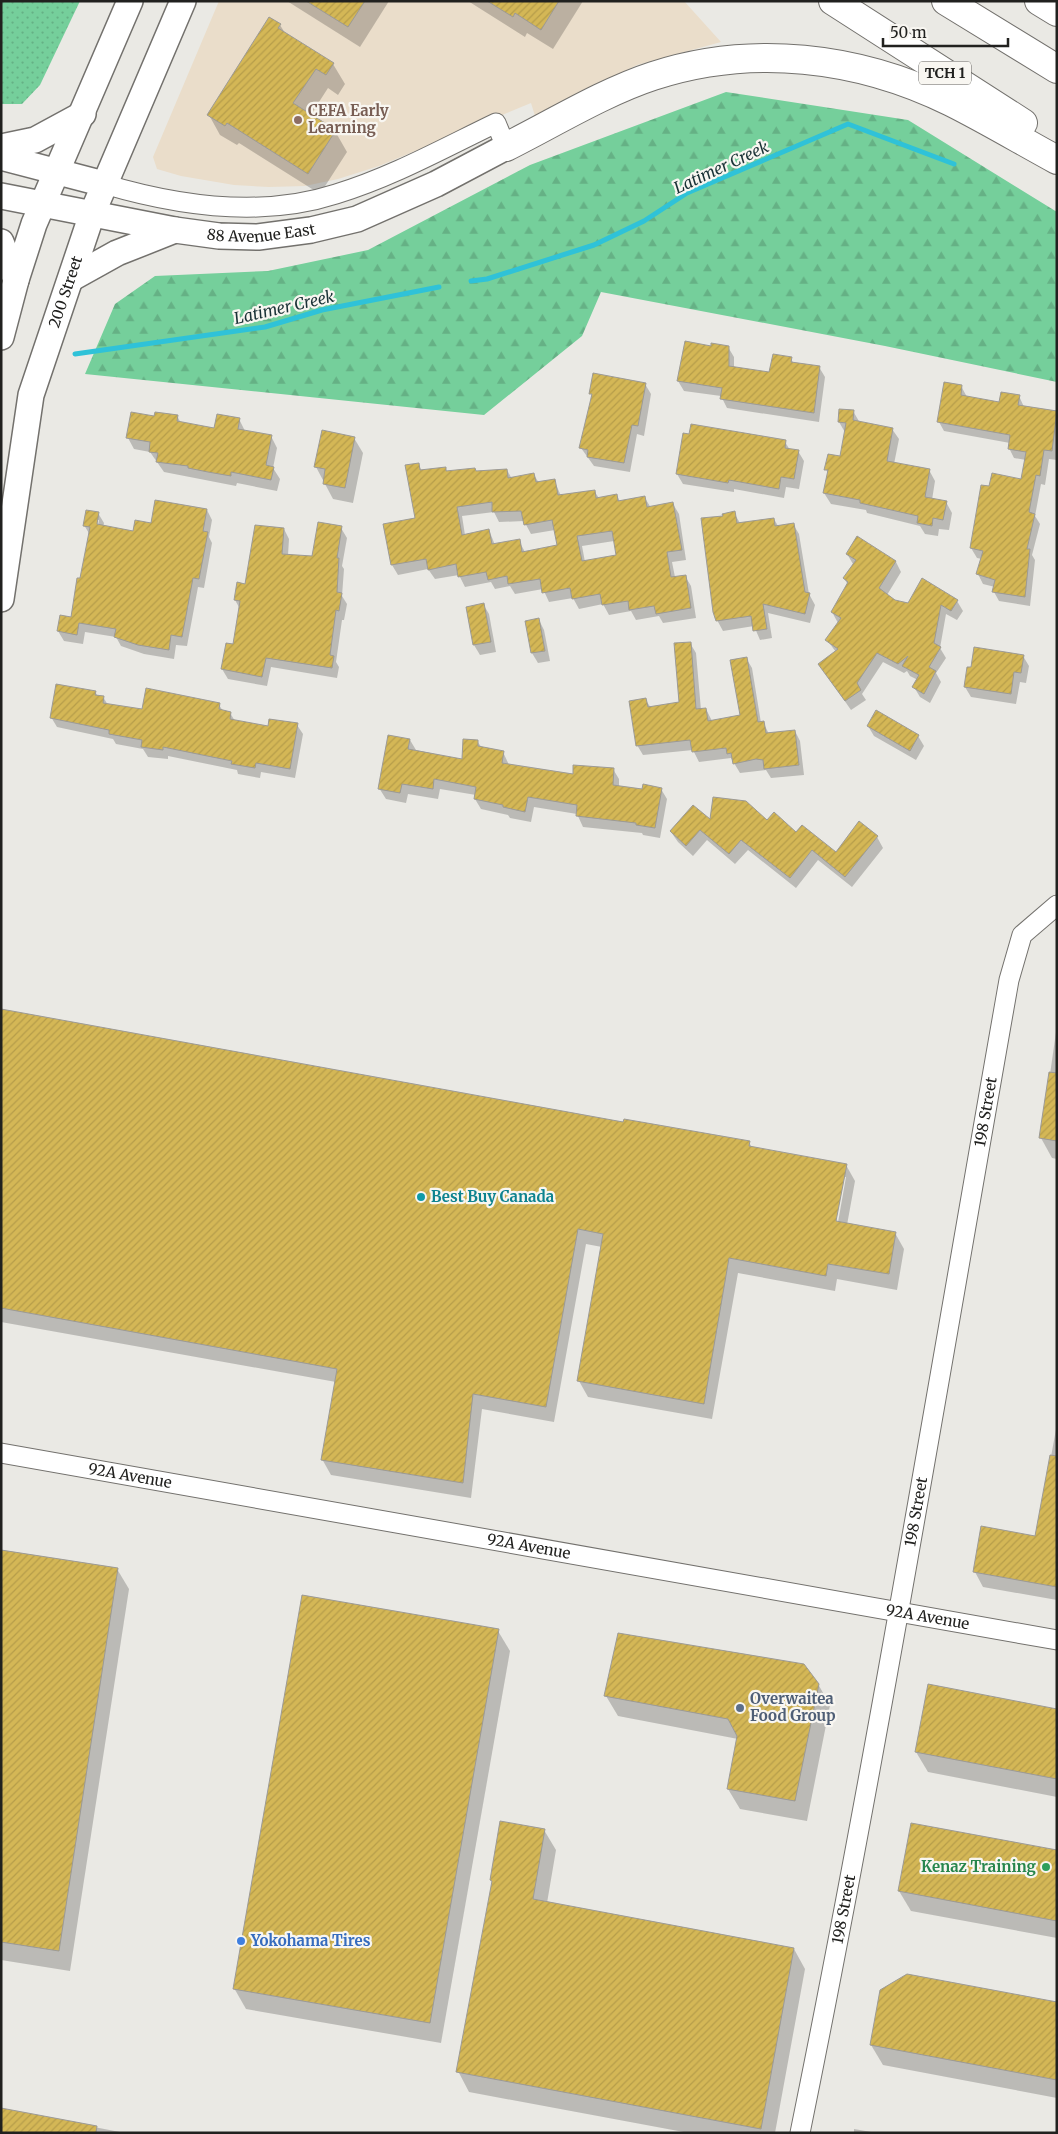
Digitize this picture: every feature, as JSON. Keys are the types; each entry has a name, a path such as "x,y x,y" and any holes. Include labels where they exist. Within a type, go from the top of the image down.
{"highway":[{"name":"TCH 1","path":"833,1 1057,144"},
{"path":"946,1 1057,69"},
{"path":"1040,1 1057,12"},
{"path":"501,135 651,77 709,63 761,58 806,58 848,65 893,78 950,101 1057,160"}],"main road":[{"path":"1,336 16,280 43,204 130,1"},
{"name":"200 Street","path":"1,599 31,395 92,214 184,1"},
{"path":"1,147 35,140 83,114"},
{"name":"88 Avenue East","path":"1,196 175,230 219,236 258,237 320,228 357,218 410,195 501,135"},
{"name":"88 Avenue East","path":"1,157 104,184"},
{"path":"72,278 117,253 175,230"},
{"path":"1,242 16,280"}],"street":[{"name":"88 Avenue East","path":"104,184 182,202 260,207 335,195 501,135"},
{"name":"198 Street","path":"800,2133 838,1950 1009,980 1022,934 1057,905"},
{"name":"92A Avenue","path":"1,1453 1057,1640"}],"shaded area":[{"path":"219,1 684,1 721,42 637,65 535,116 531,103 379,166 338,179 305,186 269,187 234,185 181,176 157,169 153,157"}],"green space":[{"path":"1,1 80,1 40,85 22,104 1,104"},
{"path":"726,92 908,120 1057,212 1057,382 885,346 601,292 582,336 484,415 85,374 115,304 155,276 268,271 368,250 530,165"}],"building":[{"path":"306,1 365,1 348,27"},
{"path":"487,1 559,1 541,30 515,13 513,17"},
{"path":"269,17 281,24 278,28 334,63 326,75 316,69 293,103 336,130 308,174 227,123 225,126 207,115"},
{"path":"685,341 711,346 711,343 729,346 729,366 769,372 773,354 792,357 791,362 820,366 814,413 720,399 722,388 677,381"},
{"path":"593,373 646,383 638,426 632,425 624,463 587,457 588,450 579,448 592,394 589,394"},
{"path":"944,382 962,385 961,395 999,402 1001,392 1020,395 1018,405 1057,411 1052,451 1044,450 1040,476 1036,475 1029,512 1035,514 1027,549 1030,549 1025,597 992,592 995,580 976,574 983,551 970,548 981,485 989,486 992,473 1021,479 1026,452 1008,449 1010,435 937,422"},
{"path":"839,409 854,410 853,420 893,428 887,461 930,469 925,497 947,501 943,520 933,518 932,526 917,523 918,516 860,503 860,500 823,493 828,470 824,470 828,454 840,456 846,423 838,422"},
{"path":"131,412 154,416 155,412 178,415 177,421 214,428 217,414 240,418 238,429 272,435 266,465 274,467 271,480 231,472 231,476 188,468 188,466 156,462 158,453 149,452 150,442 126,438"},
{"path":"691,424 786,440 785,448 799,450 794,479 781,477 779,489 729,480 728,483 676,474 683,433 689,434"},
{"path":"322,430 355,437 345,488 323,484 325,469 314,467"},
{"path":"419,463 420,470 446,467 446,471 475,468 476,471 507,469 508,478 534,473 536,482 555,479 558,495 595,490 596,498 617,494 618,501 645,496 647,507 673,502 682,550 667,552 671,577 686,575 691,608 656,614 654,606 629,610 628,601 602,605 600,594 572,599 570,588 542,593 540,579 508,584 507,576 488,580 486,572 458,577 456,564 428,570 426,559 391,565 383,524 415,518 405,465","holes":["492,502 492,512 521,511 524,525 552,520 557,545 522,552 520,539 492,544 489,529 462,535 457,507","612,531 616,555 582,561 577,536"]},
{"path":"155,500 207,509 203,531 208,532 199,579 193,578 182,637 171,635 169,650 138,645 114,637 116,629 79,623 77,635 57,631 60,615 71,617 77,578 80,578 90,527 83,526 86,510 99,512 97,524 133,531 135,520 151,523"},
{"path":"735,511 737,523 774,518 775,526 794,523 805,592 810,593 805,614 763,604 767,629 753,631 751,616 716,621 713,612 701,518 723,516 722,514"},
{"path":"318,522 342,526 337,558 339,558 337,592 342,593 339,611 336,610 330,655 334,656 332,668 266,658 262,677 221,669 226,643 233,644 240,601 234,600 237,582 245,584 255,525 284,528 282,554 312,556"},
{"path":"857,536 896,561 879,588 895,600 908,603 922,578 958,600 951,611 941,605 934,643 941,647 929,667 936,671 924,694 912,687 919,675 902,666 908,656 898,664 877,653 857,683 861,690 845,701 818,664 838,649 825,640 841,618 831,612 848,582 843,578 856,560 846,554"},
{"path":"484,603 491,642 473,645 466,607"},
{"path":"539,618 545,651 531,653 525,621"},
{"path":"691,642 696,709 706,708 708,721 740,715 730,660 747,657 758,722 764,721 766,733 795,730 799,765 764,769 763,760 756,759 733,764 731,753 727,754 726,748 692,752 690,740 636,746 629,701 646,698 648,707 679,702 674,643"},
{"path":"974,647 1024,655 1021,673 1014,672 1011,694 964,687 967,667 971,667"},
{"path":"56,684 96,691 95,695 104,696 103,703 142,709 146,688 220,703 219,709 231,712 230,719 268,726 269,719 298,723 290,769 256,763 255,768 231,764 232,761 163,747 163,750 141,747 142,740 109,734 109,730 50,718"},
{"path":"876,710 919,735 910,751 867,726"},
{"path":"388,735 410,739 408,749 462,759 463,739 478,740 478,746 504,751 502,763 573,774 573,765 614,768 613,785 642,789 643,784 662,788 655,828 636,825 636,823 576,816 577,805 528,797 525,812 474,799 476,787 434,779 433,789 402,784 400,793 378,789"},
{"path":"713,797 746,801 767,820 774,812 796,832 802,825 836,852 859,821 878,836 845,877 812,850 790,878 741,840 729,854 700,830 686,846 670,831 693,805 710,819"},
{"name":"Best Buy Canada","path":"1,1009 623,1122 624,1119 750,1141 749,1146 847,1164 836,1221 896,1232 889,1274 828,1264 826,1276 729,1258 704,1404 577,1381 603,1234 578,1229 546,1407 473,1394 463,1483 321,1460 337,1369 1,1308"},
{"path":"1049,1072 1057,1073 1057,1141 1039,1138"},
{"path":"1050,1455 1057,1456 1057,1587 973,1572 981,1526 1035,1536"},
{"path":"1,1550 118,1568 59,1951 1,1942"},
{"path":"302,1595 499,1629 430,2023 233,1989"},
{"name":"Overwaitea Food Group","path":"618,1633 804,1664 819,1684 795,1801 727,1789 737,1736 728,1719 604,1696"},
{"path":"928,1684 1057,1709 1057,1779 915,1752"},
{"path":"500,1821 545,1829 533,1899 794,1948 761,2129 456,2072 492,1881 490,1880"},
{"path":"911,1823 1057,1850 1057,1921 898,1891"},
{"path":"907,1974 1057,2002 1057,2080 870,2045 880,1990"},
{"path":"1,2108 97,2126 96,2133 1,2133"}],"waterway":[{"name":"Latimer Creek","path":"471,281 487,279 594,245 644,221 687,193 848,124 954,164"},
{"name":"Latimer Creek","path":"75,354 265,327 322,310 439,287"}],"place":[{"name":"CEFA Early Learning","path":"298,120"},
{"name":"Best Buy Canada","path":"421,1197"},
{"name":"Overwaitea Food Group","path":"740,1708"},
{"name":"Kenaz Training","path":"1046,1867"},
{"name":"Yokohama Tires","path":"241,1941"}]}
